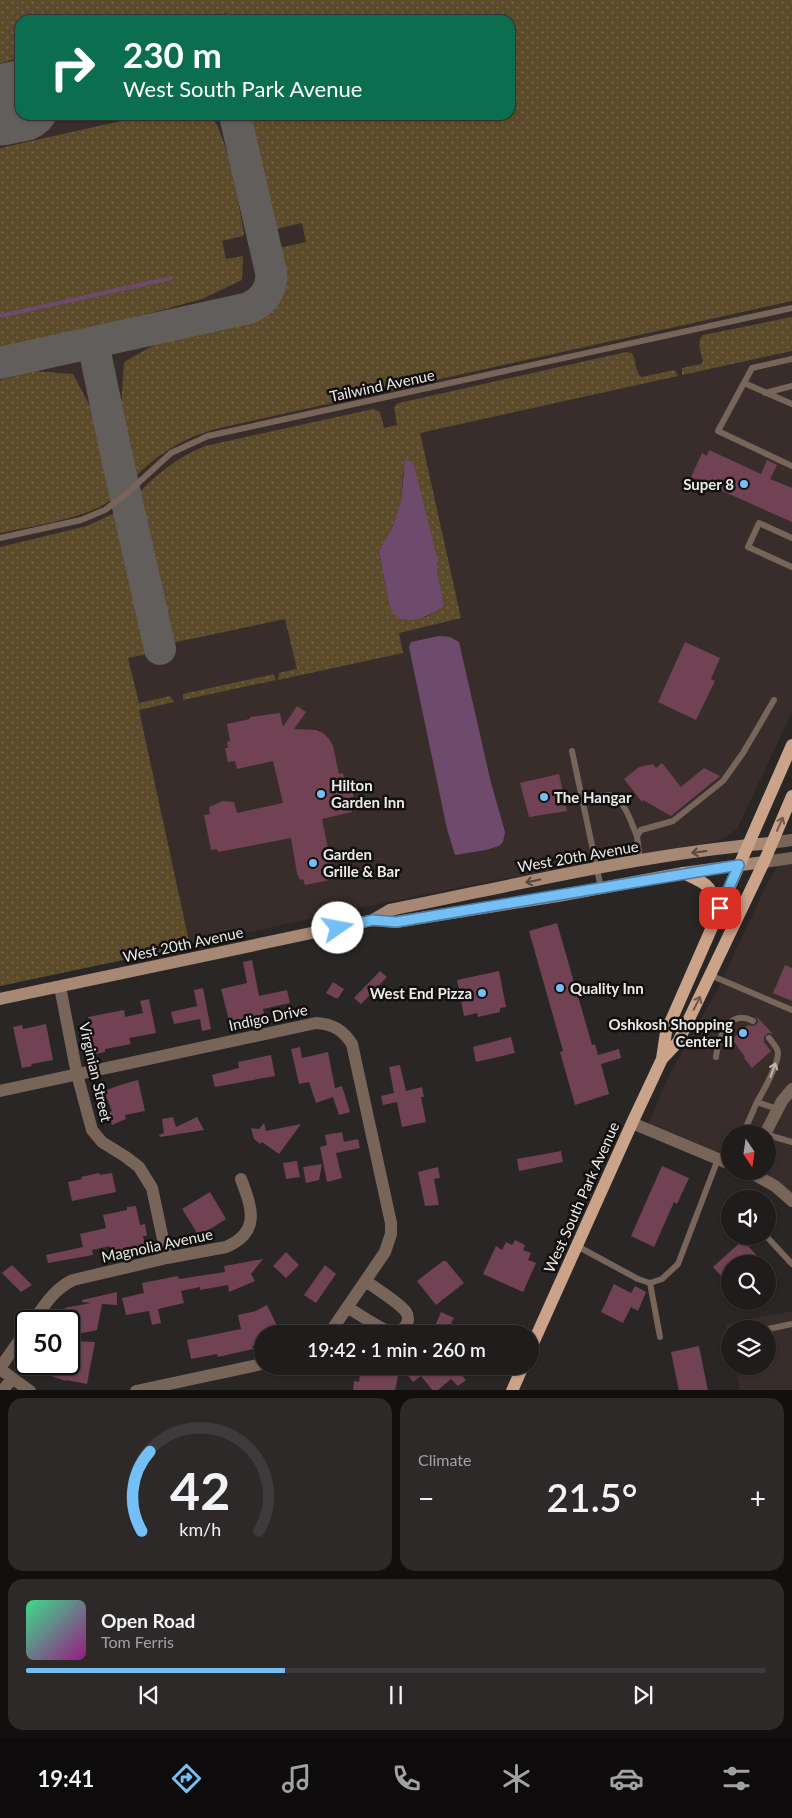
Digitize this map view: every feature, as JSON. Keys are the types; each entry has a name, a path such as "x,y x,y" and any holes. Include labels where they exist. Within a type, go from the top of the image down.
{"main road":[{"name":"West South Park Avenue","path":"539,1330 662,1059 666,1032 792,745"},
{"name":"West South Park Avenue","path":"662,1059 678,1042 764,862 792,798"},
{"name":"West 20th Avenue","path":"373,920 390,910 598,868 771,843"},
{"name":"West 20th Avenue","path":"0,999 373,920 396,922 683,873 764,862"},
{"path":"683,873 701,882 712,892 714,898 714,921"},
{"path":"512,1390 519,1375"}],"street":[{"name":"West 20th Avenue","path":"771,843 792,840"},
{"name":"West 20th Avenue","path":"764,862 792,858"},
{"name":"Virginian Street","path":"60,986 77,1074 92,1130 96,1136 139,1168 148,1179 152,1188 167,1258"},
{"name":"Indigo Drive","path":"0,1091 316,1023 328,1024 339,1029 346,1034 352,1044 391,1223 391,1234 388,1245 366,1282 336,1325"},
{"path":"770,1125 777,1109 792,1089"},
{"path":"632,1123 721,1160"},
{"name":"Magnolia Avenue","path":"41,1310 62,1285 72,1280 167,1258 226,1247 242,1238 247,1231 252,1213 251,1204 241,1179"},
{"path":"764,1180 775,1186 792,1201"},
{"path":"348,1308 388,1331 400,1332 405,1327 408,1322 405,1310 366,1282"},
{"path":"15,1347 0,1368 12,1379 30,1390"},
{"path":"136,1390 254,1366"},
{"path":"2,1390 12,1379"}],"lane":[{"name":"Tailwind Avenue","path":"0,538 81,520 104,510 126,494 171,453 208,436 792,308"},
{"path":"792,359 752,368 718,431 792,466"},
{"path":"744,383 792,404"},
{"path":"765,392 792,386"},
{"path":"792,538 759,523 748,547 792,567"},
{"path":"637,836 641,830 673,820 723,781 743,753 774,700"},
{"path":"572,751 601,888"},
{"path":"582,800 608,795 616,798 622,804 637,836 640,861"},
{"path":"710,975 792,1010"},
{"path":"716,1057 717,1046 726,1025 735,1018 740,1017 752,1021"},
{"path":"747,1125 768,1082 778,1056 777,1050 769,1038"},
{"path":"757,1102 777,1109"},
{"path":"776,1137 792,1142"},
{"path":"577,1246 638,1279 650,1283 662,1279 678,1264 721,1175"},
{"path":"774,1245 792,1264"},
{"path":"650,1283 660,1337"},
{"path":"776,1328 792,1324"}],"shaded area":[{"path":"0,0 792,0 792,712 737,829 723,839 383,903 0,986"},
{"path":"0,0 792,0 792,301 215,429 171,448 133,479 121,406 124,362 159,342 254,321 261,317 277,303 285,283 286,272 279,248 306,242 302,223 276,229 251,120 515,120 515,15 227,15 226,13 217,15 15,15 15,59 0,63"},
{"path":"126,120 214,120 229,158 244,234 243,236 222,241 226,259 243,256 242,280 202,299 107,325 0,349 0,148"},
{"path":"792,317 792,351 682,375 682,368 701,364 703,361 699,344 703,335"},
{"path":"626,352 632,353 641,377 675,370 678,376 420,433 461,618 399,633 403,653 278,680 279,673 297,669 285,619 167,644 136,496 160,473 195,450 205,446 373,409 380,412 384,428 397,425 394,407 399,403","holes":["403,470 420,494 438,561 437,572 443,601 443,607 426,617 389,605 379,550 392,528 401,501"]},
{"path":"34,371 73,374 92,410 116,496 106,504 77,516 0,533 0,380"},
{"path":"405,460 413,462 438,561 437,571 443,601 443,607 427,616 410,620 397,618 389,605 379,550 392,528 401,501"},
{"path":"119,511 152,653 128,658 139,703 170,696 174,702 139,710 190,946 0,986 0,547 87,526"},
{"path":"439,636 450,637 459,642 491,783 505,832 503,842 499,846 455,855 447,829 409,647 411,642"},
{"path":"274,674 276,680 183,700 183,694"},
{"name":"Oshkosh Shopping Center II","path":"792,858 792,1201 761,1180 776,1180 776,1125 721,1125 721,1160 646,1129 668,1077 718,989 762,894 781,859"},
{"path":"792,1311 792,1390 740,1390 737,1375 776,1375 776,1320 746,1320"}],"building":[{"name":"Super 8","path":"709,450 761,474 767,460 777,465 770,479 792,488 792,522 691,477 702,453 707,456"},
{"path":"685,642 720,658 711,679 715,681 696,720 658,702"},
{"name":"Hilton Garden Inn","path":"297,706 306,712 294,729 316,730 323,733 329,739 333,746 339,774 343,773 345,781 350,780 355,803 350,804 352,812 322,819 333,873 329,874 330,880 305,885 303,879 300,880 297,873 291,838 218,852 217,849 211,850 204,815 210,814 209,807 223,801 234,802 237,813 283,803 273,761 237,769 235,761 228,762 225,748 228,748 227,742 230,741 227,724 250,719 250,717 280,713 283,727"},
{"path":"662,763 681,787 704,768 720,776 671,816 643,800 642,802 624,779 639,767 653,764 656,768"},
{"name":"The Hangar","path":"559,774 567,811 529,817 520,783"},
{"name":"Quality Inn","path":"557,923 592,1045 595,1044 598,1055 619,1049 621,1058 601,1064 609,1094 575,1105 560,1052 563,1051 529,931"},
{"path":"252,960 259,996 287,990 290,1003 263,1009 265,1017 230,1024 221,989 247,983 243,962"},
{"path":"785,965 792,968 792,1001 773,993"},
{"path":"380,971 387,977 361,1004 354,998"},
{"name":"West End Pizza","path":"499,971 506,1007 500,1008 500,1012 478,1017 477,1013 464,1016 457,980"},
{"path":"333,982 344,989 338,998 326,993"},
{"path":"203,988 211,1029 202,1031 200,1019 174,1024 171,1012 197,1006 194,990"},
{"path":"149,999 156,1033 129,1038 131,1044 105,1049 105,1052 95,1054 88,1017 124,1010 125,1017 143,1013 140,1001"},
{"path":"756,1017 773,1034 768,1033 764,1037 764,1042 771,1051 752,1068 732,1039 748,1025 753,1026 757,1024"},
{"path":"46,1024 53,1060 31,1064 32,1066 22,1068 13,1027 22,1025 23,1029"},
{"path":"511,1037 515,1053 476,1062 473,1047"},
{"path":"300,1047 302,1058 328,1052 335,1088 342,1086 350,1112 339,1115 333,1097 316,1103 309,1082 299,1084 291,1049"},
{"path":"271,1055 275,1076 215,1087 212,1075 239,1068 238,1062"},
{"path":"400,1065 406,1091 422,1087 424,1097 421,1097 426,1122 402,1127 397,1102 383,1105 381,1096 394,1093 389,1067"},
{"path":"138,1080 145,1111 125,1115 126,1119 112,1125 108,1113 112,1111 104,1091"},
{"path":"173,1117 176,1127 197,1117 204,1130 160,1137 159,1135 164,1133 162,1119"},
{"path":"264,1123 266,1131 301,1124 279,1154 262,1142 260,1144 254,1139 251,1128 259,1129"},
{"path":"342,1132 344,1142 358,1139 360,1148 336,1153 342,1178 327,1182 320,1147 327,1145 325,1135"},
{"path":"561,1151 563,1162 519,1171 517,1159"},
{"path":"297,1161 300,1177 286,1179 283,1163"},
{"path":"322,1164 319,1180 306,1183 303,1167"},
{"path":"662,1166 689,1178 677,1204 674,1202 654,1247 631,1236"},
{"path":"438,1167 440,1178 434,1179 439,1205 425,1206 418,1172"},
{"path":"99,1173 100,1175 112,1173 116,1192 72,1201 68,1182"},
{"path":"210,1192 226,1219 199,1236 182,1209"},
{"path":"136,1206 140,1225 145,1224 147,1236 143,1236 146,1248 112,1255 110,1246 92,1250 93,1255 48,1263 46,1255 83,1247 80,1234 106,1228 103,1215"},
{"path":"515,1240 525,1245 523,1250 531,1253 528,1260 536,1263 523,1292 483,1274 496,1246 502,1250 506,1242 512,1245"},
{"path":"737,1245 747,1245 756,1255 726,1255"},
{"path":"286,1252 299,1265 286,1278 273,1266"},
{"path":"263,1259 251,1274 255,1281 229,1292 228,1285 200,1290 200,1287 181,1291 184,1303 158,1309 161,1323 152,1325 149,1311 126,1315 122,1298 144,1293 142,1283 178,1276 179,1279 225,1272 224,1266"},
{"path":"721,1260 721,1276 713,1267"},
{"path":"443,1261 446,1261 464,1283 436,1305 417,1281"},
{"path":"12,1265 32,1285 21,1292 2,1273"},
{"path":"325,1265 336,1274 316,1303 304,1295"},
{"path":"614,1284 631,1293 635,1286 646,1292 638,1311 631,1307 623,1323 601,1312"},
{"path":"117,1292 117,1305 102,1304 97,1330 80,1334 80,1310 67,1310 64,1308 91,1303 82,1302 82,1300"},
{"path":"267,1305 277,1325 254,1325 253,1349 218,1357 217,1354 191,1359 187,1340 241,1329 238,1315 256,1311"},
{"path":"441,1312 454,1318 451,1323 455,1325 435,1325"},
{"path":"80,1341 95,1342 87,1384 66,1381 51,1376 80,1375"},
{"path":"699,1346 708,1390 679,1390 671,1352"},
{"path":"360,1375 398,1375 395,1390 353,1390 354,1381 359,1382"},
{"path":"407,1375 462,1375 466,1380 458,1386 451,1379 438,1390 432,1390 421,1376 413,1382"}],"waterway":[{"path":"0,316 171,278"}],"taxiway":[{"path":"0,363 249,308 263,298 271,284 271,272 236,120"},
{"path":"93,343 160,649"}],"runway":[{"path":"0,105 15,102"}],"place":[{"name":"Super 8","path":"744,484"},
{"name":"Hilton Garden Inn","path":"321,794"},
{"name":"The Hangar","path":"544,797"},
{"name":"Garden Grille & Bar","path":"313,863"},
{"name":"Quality Inn","path":"560,988"},
{"name":"West End Pizza","path":"482,993"},
{"name":"Oshkosh Shopping Center II","path":"743,1033"}],"route":[{"path":"338,928 373,920 396,922 739,865 720,908"}]}
